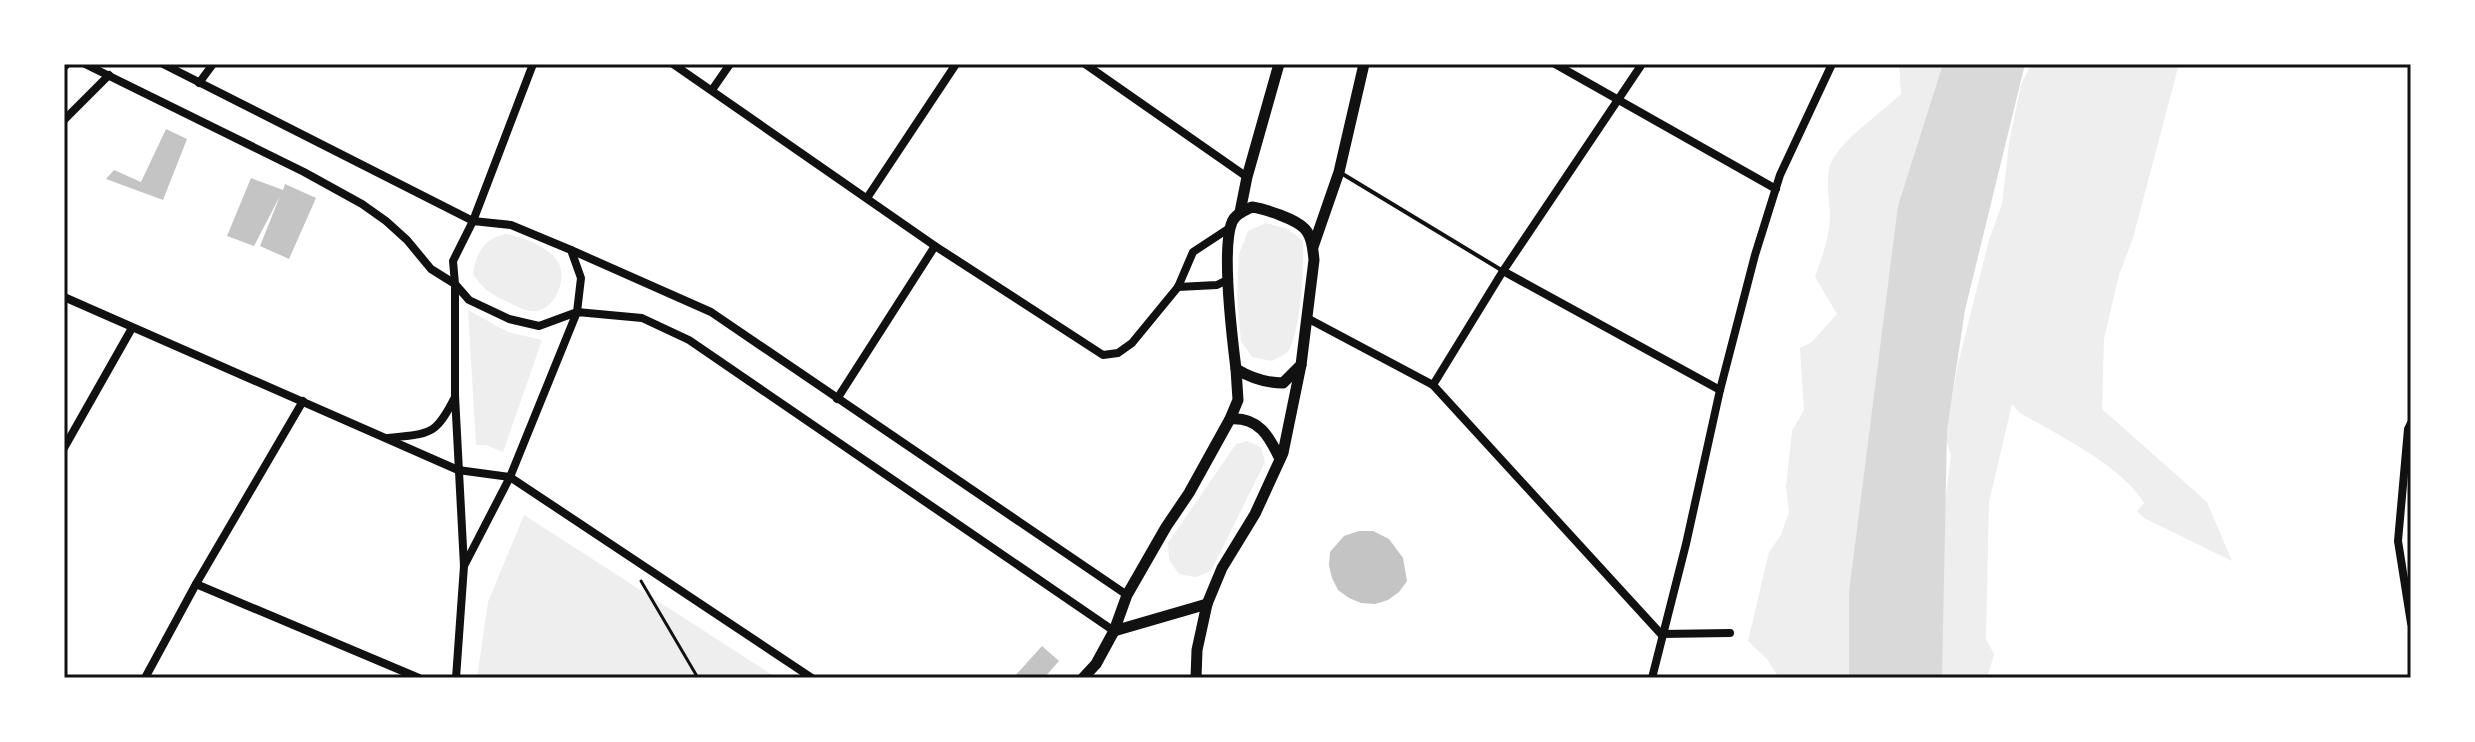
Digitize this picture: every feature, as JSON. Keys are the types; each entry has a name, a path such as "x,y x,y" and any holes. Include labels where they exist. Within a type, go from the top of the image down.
{"street":[{"path":"85,64 362,204 386,221 431,269 455,284 469,300 523,324 539,326 577,312 642,318 689,340 1114,631"},
{"path":"163,64 473,221 527,230 711,312 1127,595"},
{"path":"199,83 213,64"},
{"path":"456,678 464,566 455,396 453,261 473,221 533,64"},
{"path":"673,64 935,246 1103,355 1118,353 1132,343 1178,287 1193,252 1232,227"},
{"path":"712,90 730,64"},
{"path":"867,198 956,64"},
{"path":"1085,64 1247,177"},
{"path":"1240,212 1279,64"},
{"path":"1313,247 1339,172 1364,64"},
{"path":"1555,64 1776,189"},
{"path":"1433,385 1503,271 1642,64"},
{"path":"1652,678 1755,255 1780,175 1832,64"},
{"path":"64,120 109,75"},
{"path":"1083,678 1096,664 1114,631 1127,595 1189,493 1238,400 1229,279 1228,247 1232,221 1240,212 1252,207 1269,209 1305,228 1313,247 1301,365 1280,459 1249,525 1222,568 1207,604 1197,650 1196,678"},
{"path":"837,399 935,246"},
{"path":"464,566 510,477 577,312 581,278 571,250"},
{"path":"1503,271 1720,390"},
{"path":"1178,287 1217,285 1229,279"},
{"path":"64,297 458,470 510,477 812,678"},
{"path":"1307,318 1433,385 1661,634 1730,633"},
{"path":"64,448 132,328"},
{"path":"1236,369 1250,377 1283,383 1301,365"},
{"path":"388,438 430,433 443,420 455,396"},
{"path":"145,678 303,401"},
{"path":"1230,419 1248,420 1261,427 1280,459"},
{"path":"2411,423 2398,541 2411,623"},
{"path":"196,584 419,678"},
{"path":"1114,631 1207,604"}],"lane":[{"path":"1339,172 1503,271"}],"path":[{"path":"641,582 698,678"}],"shaded area":[{"path":"1899,64 1953,64 1873,678 1779,678 1767,659 1748,641 1769,552 1781,535 1789,512 1786,487 1792,431 1804,410 1800,348 1812,342 1837,314 1815,277 1829,225 1829,171 1834,157 1848,141 1901,94"},
{"path":"1943,64 2025,64 1965,310 1947,430 1942,678 1849,678 1849,592 1898,206"},
{"path":"2031,64 2179,64 2104,339 2102,409 2207,502 2232,561 2144,518 2137,511 2144,503 2121,476 2088,452 2020,413 2012,404 1989,502 1986,639 1994,654 1987,678 1922,678 1951,456 1945,435 1958,364 1989,240 2002,204 2009,143 2021,85"},
{"path":"1266,223 1288,229 1303,241 1296,329 1288,351 1272,361 1252,357 1241,341 1237,297 1239,254 1248,231"},
{"path":"505,234 534,243 558,262 561,276 558,292 542,309 520,308 500,298 483,287 473,274 476,260 486,243"},
{"path":"468,310 508,332 542,340 503,452 486,445 476,445"},
{"path":"1247,441 1261,447 1265,462 1211,571 1196,577 1179,574 1169,560 1168,543 1236,444"},
{"path":"524,515 777,678 477,678 488,602"}],"building":[{"path":"166,129 187,139 163,200 106,179 114,170 141,182"},
{"path":"251,178 283,190 285,184 316,198 289,259 260,246 280,196 254,246 227,236"},
{"path":"1373,531 1389,539 1403,558 1407,581 1388,600 1375,604 1361,603 1338,590 1332,578 1330,552 1344,536"},
{"path":"1042,646 1059,661 1044,678 1013,678"}]}
